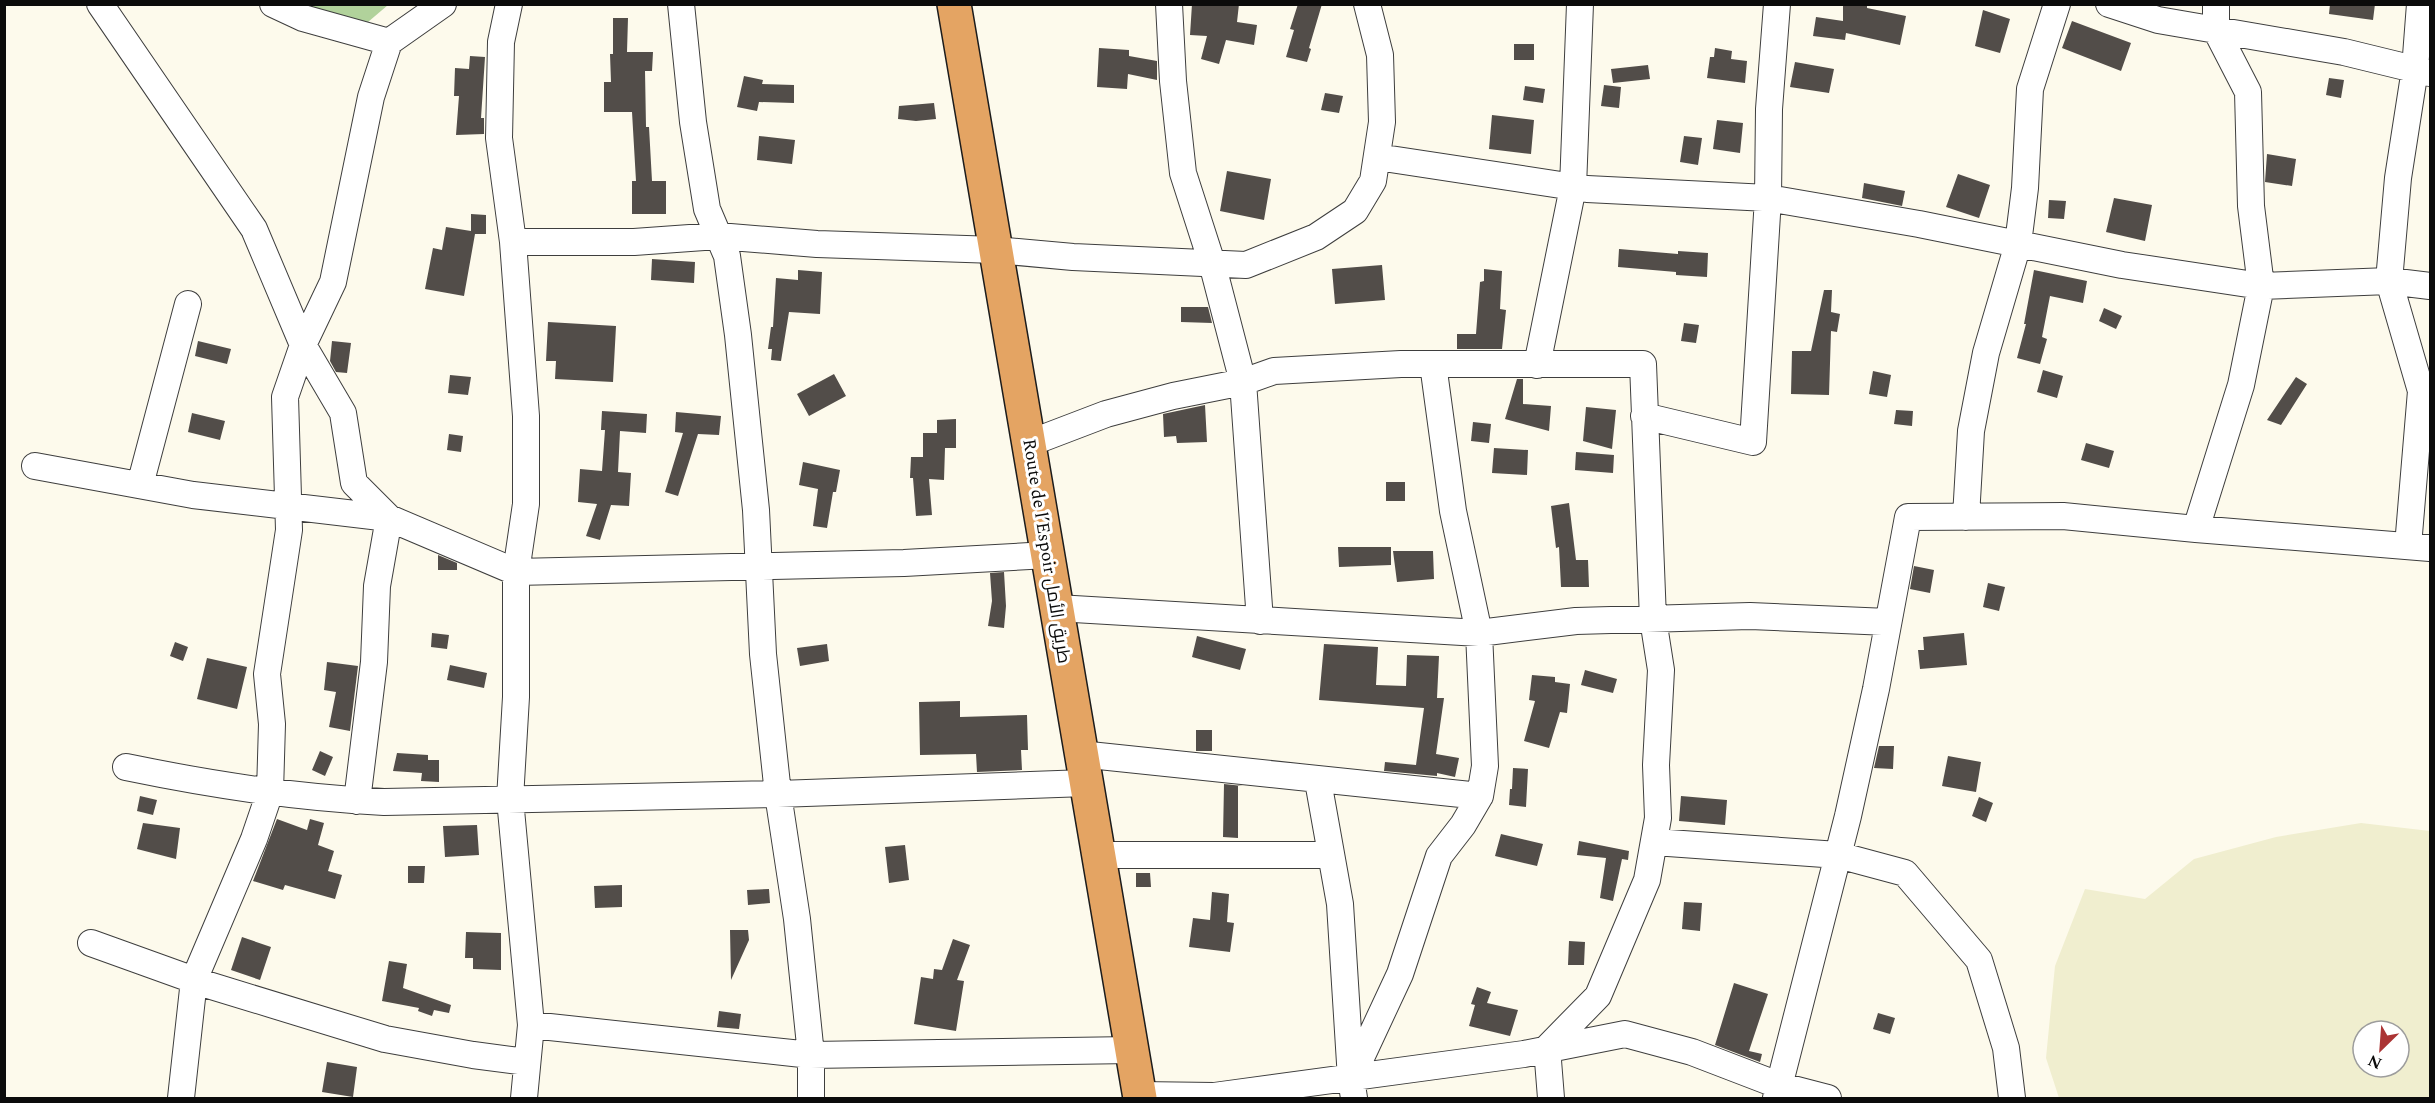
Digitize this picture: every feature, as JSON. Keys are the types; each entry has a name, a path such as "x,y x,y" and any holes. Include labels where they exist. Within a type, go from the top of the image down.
{"highway":[{"name":"Route de l’Espoir طريق الأمل","path":"954,4 1139,1097"}],"street":[{"path":"100,4 254,229 303,345 343,413 354,483 389,518"},
{"path":"273,4 303,18 389,42"},
{"path":"181,1098 194,980 254,839 270,792 272,723 267,674 289,530 285,398 303,345 333,282 371,97 389,42 443,4"},
{"path":"509,4 501,42 499,138 513,242 526,427 526,504 516,572 516,697 510,799 531,1024 524,1098"},
{"path":"681,4 693,123 706,210 727,256 738,335 756,510 763,654 778,795 798,919 811,1055 811,1098"},
{"path":"1169,4 1173,81 1184,173 1212,263 1243,382 1260,621"},
{"path":"513,242 634,242 718,236 817,244 996,250 1073,257 1246,265 1316,237 1355,211 1373,181 1382,122 1380,55 1367,4"},
{"path":"1537,365 1572,187 1580,4"},
{"path":"1644,416 1753,442 1768,198 1769,109 1777,4"},
{"path":"1966,517 1971,431 1979,386 1986,353 2018,244 2025,188 2030,89 2057,4"},
{"path":"2109,4 2158,20 2344,52 2423,71"},
{"path":"2196,529 2241,385 2261,286 2252,206 2248,92 2216,30 2216,4"},
{"path":"1777,1092 1838,855 1876,689 1908,517 2063,516 2419,547 2421,391 2389,281 2398,178 2423,71 2420,4"},
{"path":"1377,157 1572,187 1768,198 1919,224 2122,265 2261,286 2389,281 2430,286"},
{"path":"140,485 188,304"},
{"path":"1352,1089 1400,974 1439,856 1463,825 1480,796 1485,766 1479,633 1453,511 1433,364"},
{"path":"1030,443 1106,414 1173,396 1243,382 1274,371 1433,364 1643,364 1653,619 1661,670 1656,765 1658,818 1647,880 1598,996 1547,1048 1551,1098"},
{"path":"35,466 193,495 389,518 516,572 759,567 1048,555"},
{"path":"357,801 375,662 377,586 389,518"},
{"path":"1057,608 1479,633 1576,621 1750,616 1888,622"},
{"path":"126,767 216,786 357,801 778,795 1083,769 1318,781 1480,796"},
{"path":"1318,781 1340,904 1352,1089"},
{"path":"1654,842 1838,855 1905,873 1979,960 2006,1048 2012,1098"},
{"path":"1098,855 1331,855"},
{"path":"91,944 194,980 385,1039 527,1062"},
{"path":"531,1024 811,1055 1132,1050"},
{"path":"1139,1097 1214,1096 1352,1089 1625,1034 1692,1052 1777,1092 1828,1098"}],"shaded area":[{"path":"2361,823 2430,831 2430,1098 2059,1098 2046,1058 2055,966 2085,889 2145,899 2194,859 2276,837"}],"green space":[{"path":"294,5 388,5 368,22"}],"building":[{"path":"1192,4 1239,4 1237,22 1257,25 1254,45 1226,40 1219,64 1201,59 1207,36 1190,35"},
{"path":"1298,4 1322,4 1307,62 1286,57 1294,30 1290,29"},
{"path":"1843,4 1867,4 1867,8 1906,16 1900,45 1846,33 1845,40 1813,36 1816,17 1843,21"},
{"path":"2330,4 2375,4 2373,20 2329,14"},
{"path":"1983,10 2010,19 2000,53 1975,46"},
{"path":"613,18 628,18 627,52 653,52 652,71 645,71 646,127 649,127 652,181 666,181 666,214 632,214 632,181 636,181 632,112 604,112 604,82 611,82 610,54 613,54"},
{"path":"2072,21 2131,43 2121,71 2062,48"},
{"path":"1514,44 1534,44 1534,60 1514,60"},
{"path":"1099,48 1129,50 1129,56 1157,61 1157,80 1128,74 1127,89 1097,87"},
{"path":"1715,48 1732,51 1731,59 1747,61 1745,83 1707,78 1710,57 1714,57"},
{"path":"470,56 485,57 481,118 484,118 484,134 456,135 459,96 454,96 455,68 469,69"},
{"path":"1795,62 1834,69 1829,93 1790,87"},
{"path":"1648,65 1650,79 1613,83 1611,69"},
{"path":"744,76 763,80 762,84 794,85 794,103 759,102 757,111 737,107"},
{"path":"2329,78 2344,80 2341,98 2326,95"},
{"path":"1604,85 1621,87 1619,108 1601,106"},
{"path":"1525,86 1545,89 1543,103 1523,100"},
{"path":"1325,93 1343,96 1339,113 1321,110"},
{"path":"934,103 936,119 916,121 898,119 899,106"},
{"path":"1492,115 1534,120 1531,154 1489,149"},
{"path":"1717,120 1743,123 1740,153 1713,149"},
{"path":"759,136 795,140 792,164 757,160"},
{"path":"1684,136 1702,138 1698,165 1680,162"},
{"path":"2267,154 2296,159 2292,186 2265,182"},
{"path":"1227,171 1271,179 1264,220 1220,211"},
{"path":"1958,174 1990,185 1979,218 1946,207"},
{"path":"1864,183 1905,191 1902,206 1862,198"},
{"path":"2114,198 2152,205 2145,241 2106,232"},
{"path":"2049,200 2066,201 2064,219 2048,218"},
{"path":"471,214 486,215 486,234 475,234 464,296 425,289 433,248 442,250 446,227 471,231"},
{"path":"1619,249 1678,254 1678,251 1708,253 1707,277 1618,267"},
{"path":"652,259 695,262 694,283 651,280"},
{"path":"1382,265 1385,300 1335,304 1332,269"},
{"path":"1484,269 1502,271 1500,309 1506,310 1502,349 1457,349 1457,334 1476,334 1480,282 1484,281"},
{"path":"798,270 822,272 820,314 789,312 781,361 771,360 772,349 768,349 771,327 773,327 776,278 798,280"},
{"path":"2034,270 2087,281 2083,303 2050,296 2042,337 2047,339 2040,364 2017,358 2026,324 2024,324"},
{"path":"1824,290 1832,290 1831,312 1840,314 1837,332 1831,331 1829,395 1791,394 1792,351 1811,351"},
{"path":"1181,307 1208,307 1212,323 1181,322"},
{"path":"2104,308 2122,316 2116,329 2099,321"},
{"path":"548,322 616,326 613,382 555,379 556,361 546,361"},
{"path":"1684,323 1699,325 1696,343 1681,341"},
{"path":"198,341 231,349 227,364 195,356"},
{"path":"332,341 351,343 347,373 336,372 330,361"},
{"path":"2043,370 2063,376 2057,398 2037,392"},
{"path":"1873,371 1891,375 1887,397 1869,394"},
{"path":"834,374 846,396 809,416 797,394"},
{"path":"450,375 471,377 468,395 448,393"},
{"path":"2296,377 2307,384 2281,425 2267,420"},
{"path":"1517,379 1523,379 1523,404 1551,406 1549,431 1505,419"},
{"path":"1205,405 1207,442 1177,443 1176,436 1164,437 1163,414"},
{"path":"1586,407 1616,410 1612,449 1583,441"},
{"path":"1896,410 1913,411 1912,426 1894,424"},
{"path":"602,411 647,414 646,433 620,431 618,472 631,473 629,506 611,505 600,540 586,536 597,504 578,502 580,469 602,471 605,430 601,430"},
{"path":"676,412 721,416 719,435 698,434 678,496 665,492 683,433 675,432"},
{"path":"192,413 225,421 220,440 188,432"},
{"path":"956,419 956,448 945,448 944,480 929,479 932,515 916,516 913,478 910,478 911,457 923,457 923,433 937,433 937,420"},
{"path":"1473,422 1491,424 1489,443 1471,441"},
{"path":"449,434 463,436 461,452 447,450"},
{"path":"2086,443 2114,451 2109,468 2081,460"},
{"path":"1494,448 1528,450 1527,475 1492,473"},
{"path":"1576,452 1614,455 1613,473 1575,470"},
{"path":"803,462 840,470 836,492 833,492 827,528 813,526 818,489 799,485"},
{"path":"1386,482 1405,482 1405,501 1386,501"},
{"path":"1569,503 1576,560 1588,560 1589,587 1561,587 1559,547 1556,548 1551,506"},
{"path":"1338,547 1391,547 1391,565 1339,567"},
{"path":"1393,551 1433,551 1434,579 1397,582"},
{"path":"438,555 457,563 457,570 438,570"},
{"path":"1914,566 1934,570 1930,593 1910,589"},
{"path":"1004,572 1006,606 1004,628 988,626 992,601 990,573"},
{"path":"1988,583 2005,587 1999,611 1983,607"},
{"path":"432,633 449,635 447,649 431,647"},
{"path":"1964,633 1967,665 1920,669 1918,650 1924,650 1923,637"},
{"path":"1197,636 1246,649 1240,670 1192,657"},
{"path":"175,642 188,647 183,661 170,656"},
{"path":"827,644 829,661 800,666 797,648"},
{"path":"1324,644 1378,647 1376,685 1406,686 1407,655 1439,656 1437,698 1444,698 1436,754 1459,758 1455,777 1437,773 1437,776 1384,771 1385,762 1416,765 1424,708 1319,700"},
{"path":"207,658 247,667 237,709 197,699"},
{"path":"327,662 358,666 350,731 329,727 336,692 324,690"},
{"path":"450,665 487,673 484,688 447,680"},
{"path":"1585,670 1617,679 1613,693 1581,685"},
{"path":"1532,675 1555,677 1555,682 1570,684 1567,713 1560,712 1549,748 1524,741 1535,701 1529,700"},
{"path":"960,701 960,717 1027,715 1028,750 1021,750 1022,770 977,772 976,754 920,755 919,702"},
{"path":"1196,730 1212,730 1212,751 1196,751"},
{"path":"1879,746 1894,746 1893,769 1874,768"},
{"path":"320,751 333,757 325,776 312,770"},
{"path":"397,753 428,755 428,760 439,760 439,782 421,781 422,773 393,771"},
{"path":"1948,756 1981,762 1976,792 1942,786"},
{"path":"1513,768 1528,769 1526,807 1509,805"},
{"path":"1224,784 1243,786 1238,786 1238,838 1223,837"},
{"path":"140,796 157,800 153,815 137,811"},
{"path":"1681,796 1727,800 1725,825 1679,821"},
{"path":"1979,797 1993,803 1986,822 1972,816"},
{"path":"277,819 307,830 310,819 324,823 318,845 334,851 328,871 342,875 335,899 285,885 283,890 253,881"},
{"path":"143,823 180,828 176,859 137,849"},
{"path":"477,825 479,855 445,857 443,826"},
{"path":"1501,834 1543,844 1537,866 1495,856"},
{"path":"1579,841 1629,851 1628,860 1622,859 1613,901 1600,898 1606,858 1577,855"},
{"path":"905,845 909,880 889,883 885,847"},
{"path":"408,866 425,866 424,883 408,883"},
{"path":"1136,873 1150,873 1151,887 1136,887"},
{"path":"622,885 622,907 595,908 594,886"},
{"path":"769,889 770,903 748,905 747,890"},
{"path":"1212,892 1229,894 1227,922 1234,923 1230,952 1189,947 1193,918 1210,920"},
{"path":"1684,902 1702,903 1700,931 1682,929"},
{"path":"730,930 748,930 749,940 731,980"},
{"path":"466,932 501,933 501,970 473,969 473,958 465,958"},
{"path":"242,937 271,947 260,980 231,970"},
{"path":"953,939 970,945 957,980 964,981 956,1031 914,1024 921,977 933,979 934,969 942,970"},
{"path":"1569,941 1585,942 1584,965 1568,965"},
{"path":"389,961 407,964 403,988 451,1005 449,1013 434,1010 432,1016 418,1011 419,1008 382,1001"},
{"path":"1734,983 1768,994 1749,1051 1762,1054 1760,1062 1715,1045"},
{"path":"1477,987 1491,992 1487,1003 1518,1010 1510,1036 1469,1026 1475,1005 1471,1004"},
{"path":"719,1011 741,1014 739,1029 717,1027"},
{"path":"1878,1013 1895,1018 1890,1034 1873,1029"},
{"path":"327,1062 357,1067 353,1097 322,1092"}]}
